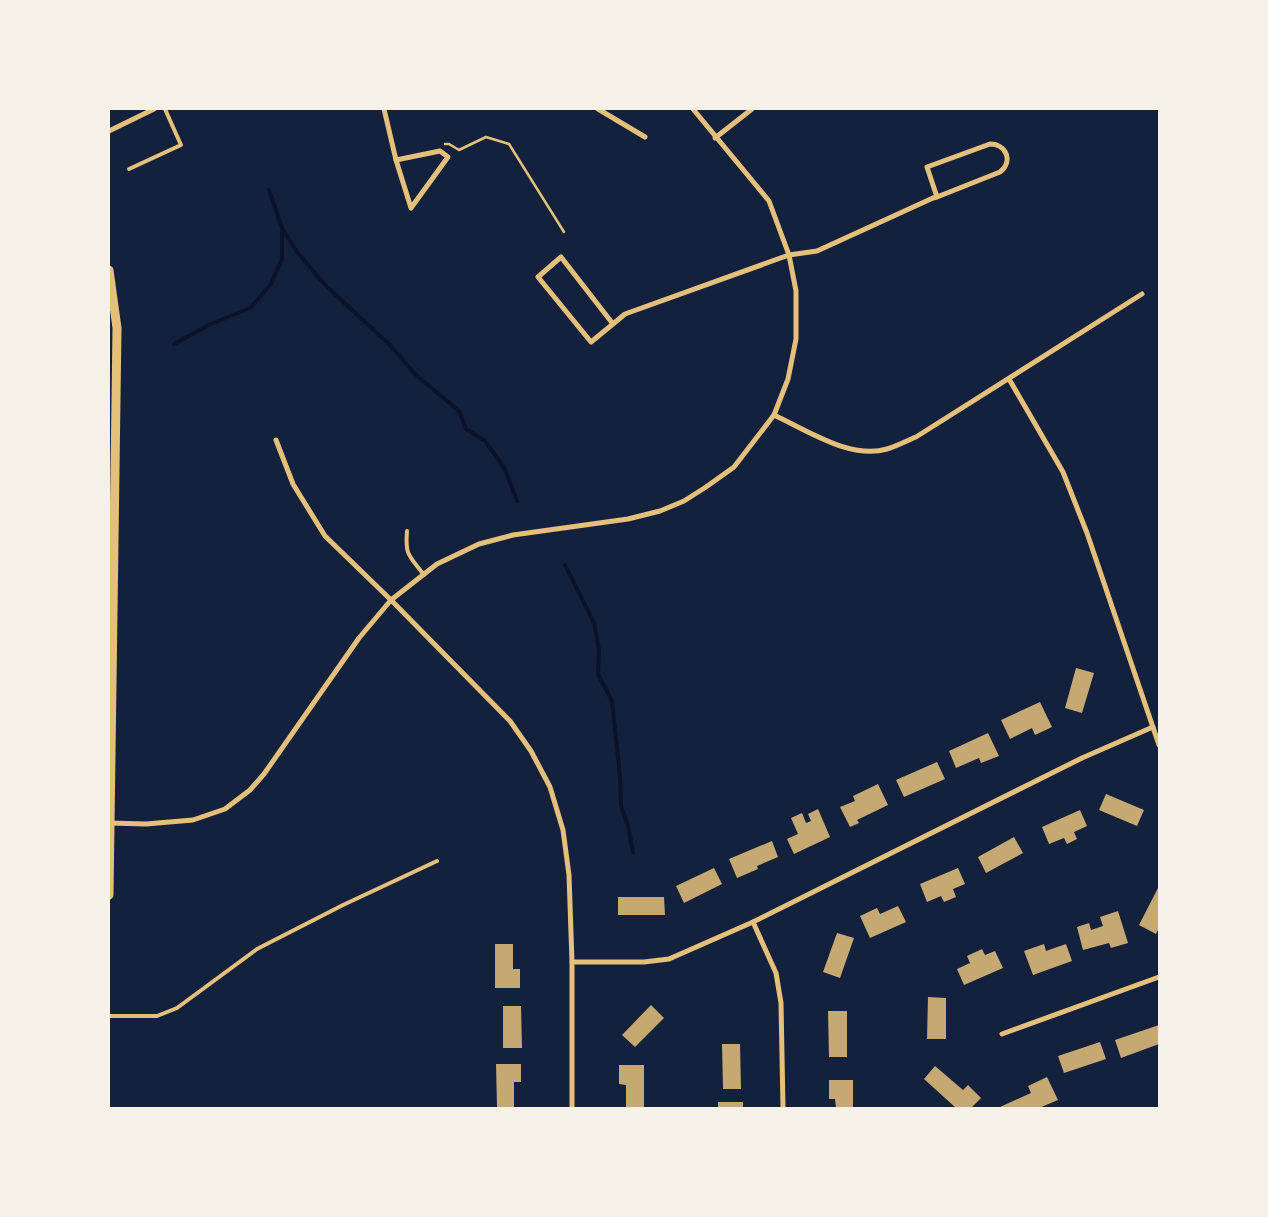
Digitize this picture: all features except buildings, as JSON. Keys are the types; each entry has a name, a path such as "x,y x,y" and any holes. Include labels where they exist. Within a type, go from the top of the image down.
{"street":[{"path":"109,131 154,109"},
{"path":"384,109 396,160 411,208 448,157 440,151 396,160"},
{"path":"598,109 645,137"},
{"path":"110,823 146,824 193,820 225,809 250,790 264,774 359,638 391,600 437,564 479,544 513,535 628,519 660,511 684,501 706,488 734,467 774,415 788,379 796,339 796,291 789,255 769,201 693,109"},
{"path":"716,138 752,109"},
{"path":"613,324 561,257 538,277 592,342 625,314 789,255 817,251 937,197 1000,172 1006,166 1008,160 1005,151 997,145 990,144 927,167 937,197"},
{"path":"109,270 117,328 109,895"},
{"path":"774,415 842,447 864,451 886,449 916,437 1142,294"},
{"path":"1009,379 1064,472 1087,533 1159,745"},
{"path":"276,440 293,484 325,536 510,721 531,751 550,787 563,830 569,875 572,962 572,1108"},
{"path":"572,962 644,962 669,959 753,922 1082,758 1152,727"},
{"path":"753,922 776,973 781,1004 783,1108"},
{"path":"1002,1034 1159,977"}],"lane":[{"path":"129,169 181,145 165,109"},
{"path":"406,531 407,553 424,575"},
{"path":"109,1016 157,1016 177,1008 257,949 343,905 436,861"}],"path":[{"path":"442,144 450,144 459,150 486,137 509,144 564,232"}],"waterway":[{"path":"269,190 282,228 297,252 326,286 390,345 414,373 459,411 466,429 485,441 505,469 517,501"},
{"path":"174,344 209,325 250,308 271,284 282,259 282,230"},
{"path":"565,565 594,623 599,650 598,674 612,701 620,776 621,806 628,826 633,852"}]}
